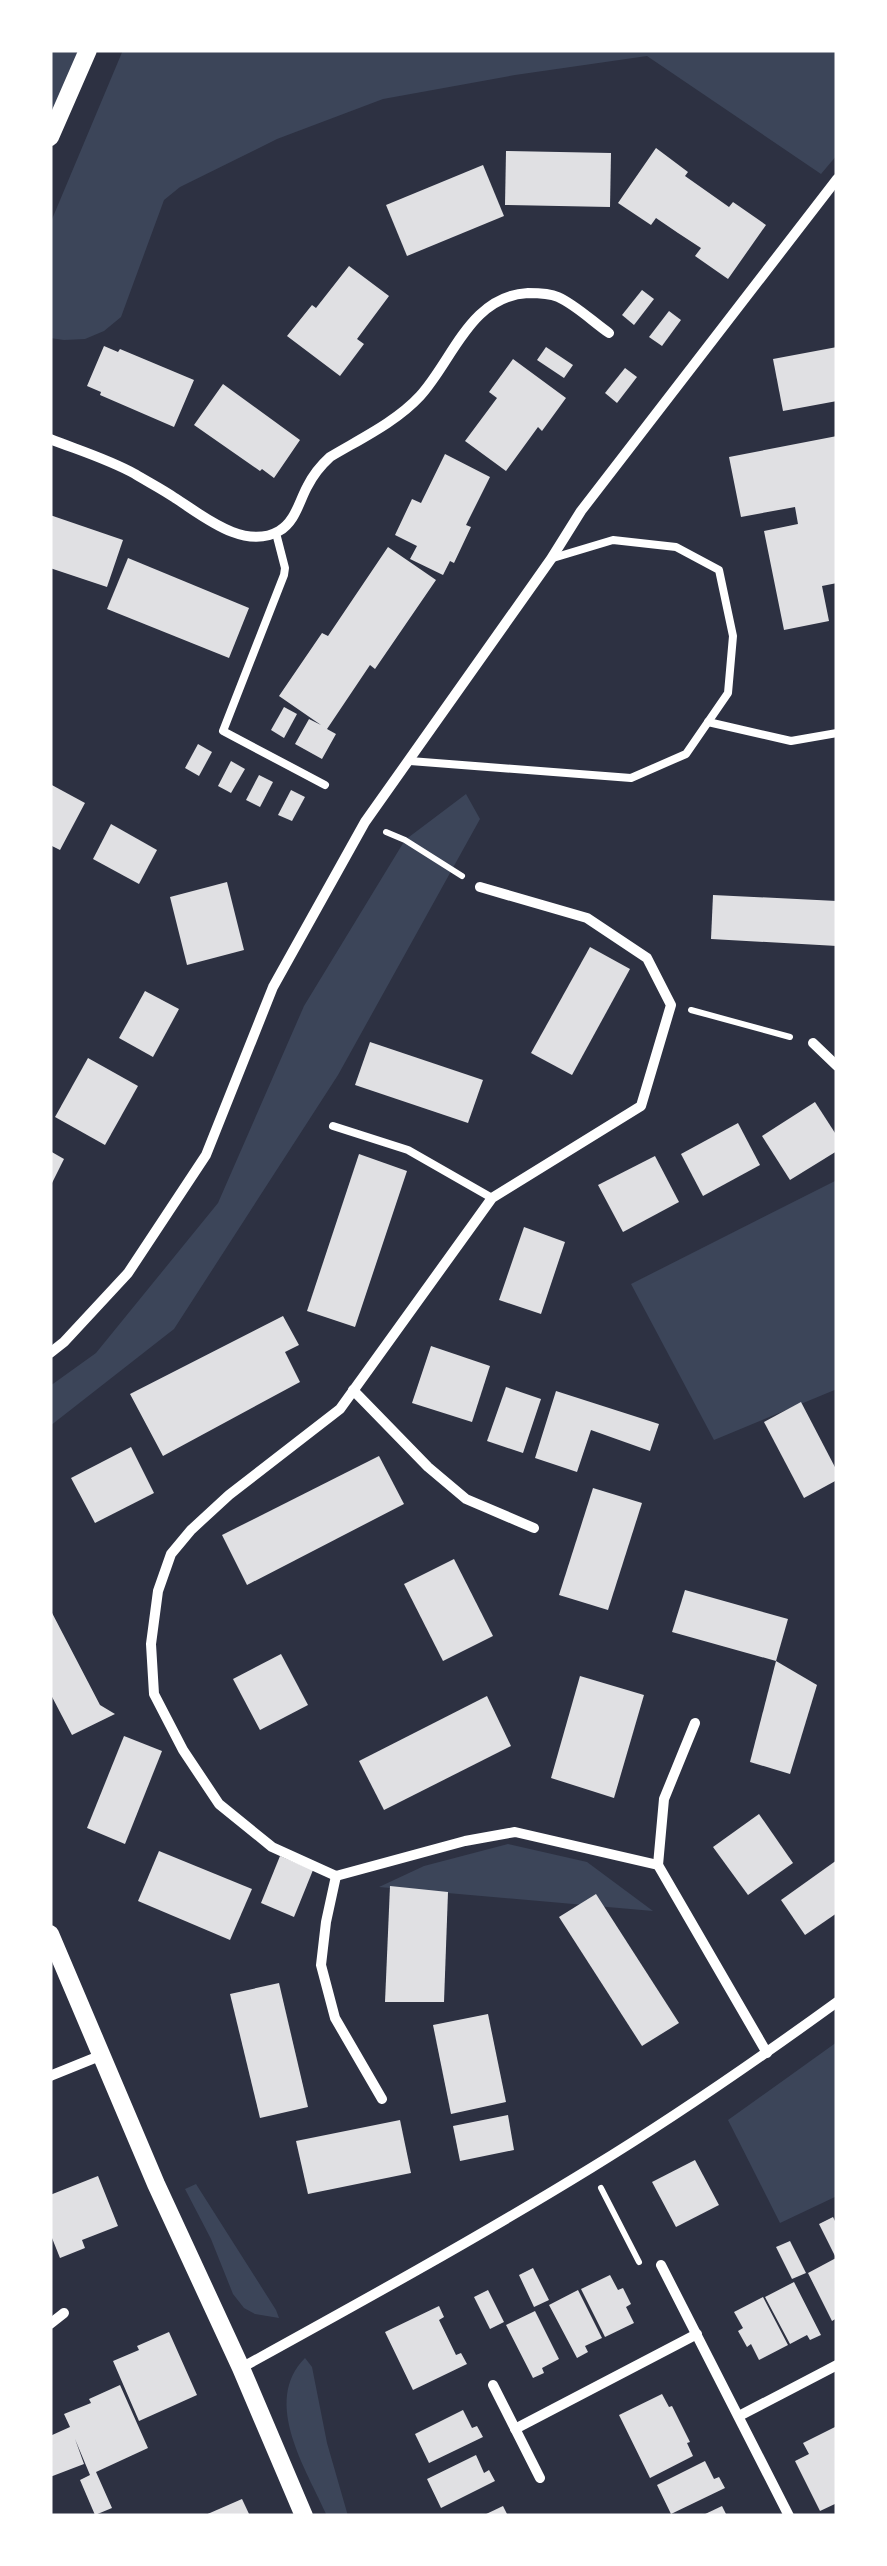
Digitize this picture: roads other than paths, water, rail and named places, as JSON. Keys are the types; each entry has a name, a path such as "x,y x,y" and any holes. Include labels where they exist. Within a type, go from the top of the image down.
{"street":[{"path":"50,137 88,50"},
{"path":"50,1353 128,1273 206,1155 273,986 366,822 594,495 837,178"},
{"path":"50,439 132,472 204,519 256,537 276,533 292,518 319,466 407,410 490,305 510,295 558,297 609,333"},
{"path":"480,887 588,918 647,958 671,1005 642,1106 492,1198 340,1409 229,1495 191,1530 172,1554 158,1591 150,1644 154,1694 182,1750 219,1804 272,1847 336,1876 515,1832 658,1865"},
{"path":"813,1043 837,1066"},
{"path":"354,1390 428,1468 466,1499 534,1528"},
{"path":"695,1722 664,1799 658,1865 767,2053"},
{"path":"336,1876 321,1965 335,2018 382,2098"},
{"path":"50,1934 304,2516"},
{"path":"242,2368 591,2168 767,2053 837,2002"},
{"path":"50,2076 103,2055"},
{"path":"662,2265 790,2516"},
{"path":"50,2324 64,2313"},
{"path":"515,2429 697,2334"},
{"path":"738,2416 837,2365"},
{"path":"493,2384 540,2478"}],"lane":[{"path":"276,533 284,575 223,731 326,785"},
{"path":"410,761 632,778 686,754 728,692 733,636 719,570 676,547 613,540 551,559"},
{"path":"708,722 790,740 837,734"},
{"path":"333,1126 408,1150 492,1198"}]}
